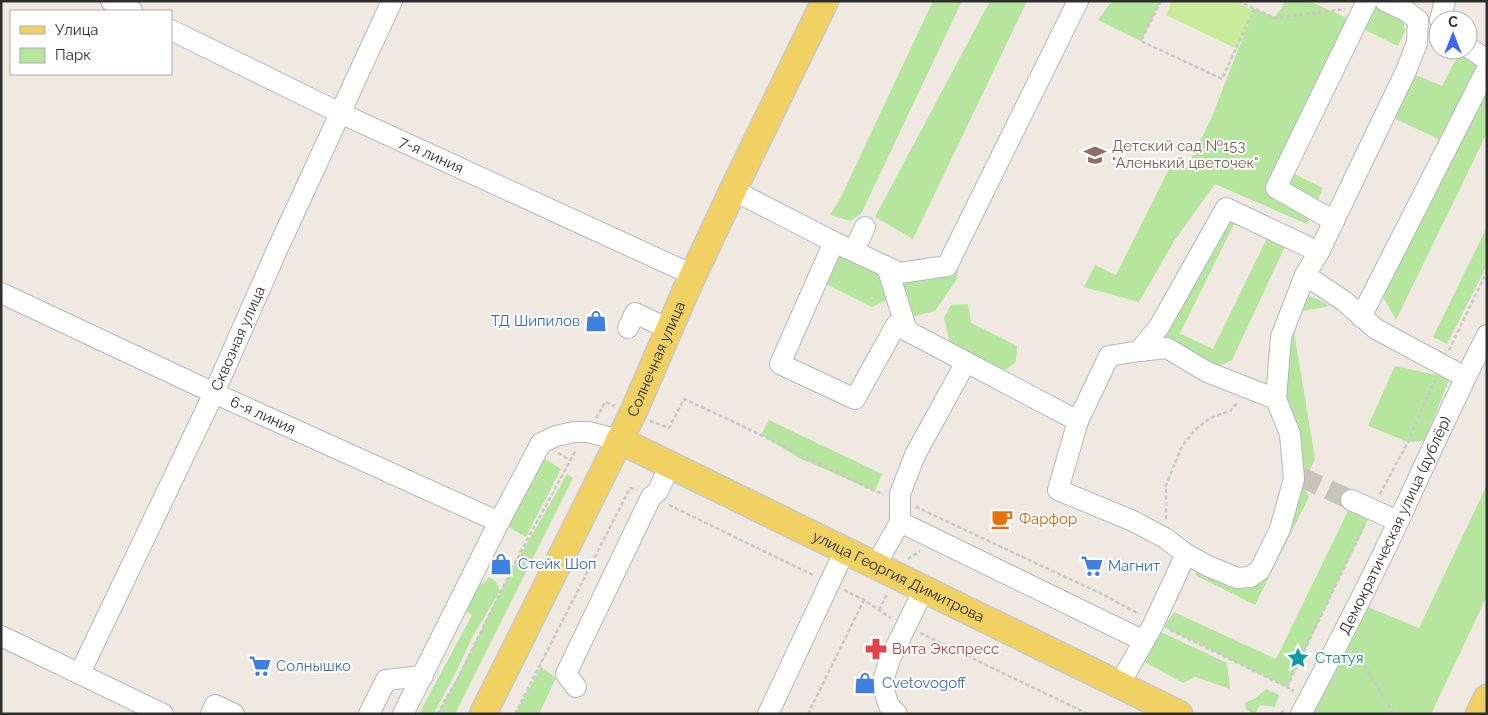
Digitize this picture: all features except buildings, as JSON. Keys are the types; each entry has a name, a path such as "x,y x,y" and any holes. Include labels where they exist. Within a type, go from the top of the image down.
{"main road":[{"name":"Солнечная улица","path":"482,714 633,413 693,275 825,1"},
{"name":"улица Георгия Димитрова","path":"619,440 1178,714"},
{"path":"1479,714 1487,698"}],"street":[{"path":"111,1 130,10"},
{"name":"Сквозная улица","path":"80,673 214,394 277,250 392,1"},
{"path":"733,190 834,242 900,272 947,266 1078,1"},
{"path":"1276,399 1207,372 1167,348 1109,356 1078,421 1058,490 1133,521 1165,538 1186,554 1237,578 1250,577 1260,570 1280,529 1298,478 1290,434 1276,399 1281,337 1306,275 1334,221 1417,43 1418,20 1406,10 1385,1"},
{"path":"1334,221 1276,188 1366,4"},
{"name":"7-я линия","path":"172,30 340,113 693,275"},
{"path":"1361,317 1487,69"},
{"path":"1139,351 1159,327 1226,208 1319,252"},
{"path":"854,251 865,227"},
{"path":"834,242 780,364 855,399 896,325 1078,421"},
{"path":"888,267 906,330"},
{"path":"1306,275 1344,301 1376,329 1465,377"},
{"name":"6-я линия","path":"1,292 214,394 499,522"},
{"path":"628,328 635,313 670,329"},
{"name":"Демократическая улица (дублёр)","path":"1301,714 1344,633 1465,377 1487,335"},
{"path":"876,565 900,522 900,494 915,455 966,362"},
{"path":"403,714 499,522 541,443 556,436 574,432 588,432 619,440"},
{"path":"576,687 566,674 652,496 658,491 670,465"},
{"path":"1351,500 1398,521"},
{"path":"900,522 1144,641"},
{"path":"768,714 845,550"},
{"path":"1119,685 1153,625 1186,554"},
{"path":"897,714 889,706 882,684 890,659 924,589"},
{"path":"1,636 163,714"},
{"path":"369,714 386,680 423,676"},
{"path":"213,709 234,714"}],"path":[{"path":"1161,1 1141,41 1222,80 1254,9"},
{"path":"1238,1 1275,18 1366,4"},
{"path":"1287,687 1372,509 1408,442 1442,365 1487,272"},
{"path":"1165,538 1166,485 1182,446 1195,430 1210,418 1230,411"},
{"path":"437,714 457,680 520,554 570,460"},
{"path":"515,714 630,488 652,496 830,583 864,600 906,626 1088,714"},
{"path":"808,714 864,600"},
{"path":"1344,633 1394,714"}],"green space":[{"path":"933,1 962,1 861,214 850,221 830,215 841,197"},
{"path":"990,1 1027,1 913,239 875,217"},
{"path":"1112,1 1161,1 1141,41 1098,20"},
{"path":"1172,1 1234,1 1255,11 1237,49 1166,15"},
{"path":"1285,1 1309,1 1356,22 1367,2 1403,18 1405,31 1398,46 1357,26 1290,172 1323,188 1307,224 1215,184 1174,241 1139,302 1084,287 1095,265 1116,275 1171,165 1186,169 1211,119 1254,9 1275,17"},
{"path":"1456,60 1475,60 1487,69 1487,133 1396,320 1377,286 1449,144 1385,114 1406,71 1442,86"},
{"path":"1221,217 1235,222 1179,335 1181,334 1213,349 1267,238 1289,238 1232,360 1215,368 1152,335"},
{"path":"1487,227 1487,265 1447,344 1433,337"},
{"path":"834,242 875,261 890,298 872,307 824,283"},
{"path":"958,269 957,279 935,311 903,319 900,273 921,270"},
{"path":"1306,295 1330,306 1291,313 1315,459 1303,486 1309,497 1255,605 1195,575 1203,563 1237,578 1255,574 1270,550 1293,484 1281,341 1290,313 1281,316 1298,298"},
{"path":"968,304 971,323 1017,346 1016,361 1001,374 953,356 944,318 951,305"},
{"path":"1395,366 1450,378 1424,441 1408,442 1368,426"},
{"path":"769,420 882,474 875,491 799,458 761,435"},
{"path":"539,455 561,469 526,537 505,525"},
{"path":"567,474 573,478 455,714 437,714 511,571"},
{"path":"1487,485 1487,596 1431,714 1311,714 1358,603 1419,628"},
{"path":"1349,509 1369,517 1287,687 1164,627 1174,612 1276,659"},
{"path":"489,577 497,583 500,591 472,638 434,713 419,714 472,615 463,610 476,585 484,583"},
{"path":"1159,631 1227,663 1230,689 1195,677 1183,683 1143,661"},
{"path":"541,667 556,678 539,714 515,714"},
{"path":"1266,689 1279,695 1275,707 1260,705 1255,714 1252,714 1246,709 1245,703 1256,698"}],"tunnel":[{"path":"1301,477 1351,500"}],"place":[{"name":"Детский сад №153 \"Аленький цветочек\"","path":"1095,155"},
{"name":"ТД Шипилов","path":"596,321"},
{"name":"Фарфор","path":"1002,519"},
{"name":"Стейк Шоп","path":"501,564"},
{"name":"Магнит","path":"1092,566"},
{"name":"Вита Экспресс","path":"876,649"},
{"name":"Статуя","path":"1298,658"},
{"name":"Солнышко","path":"260,666"},
{"name":"Cvetovogoff","path":"865,683"}]}
